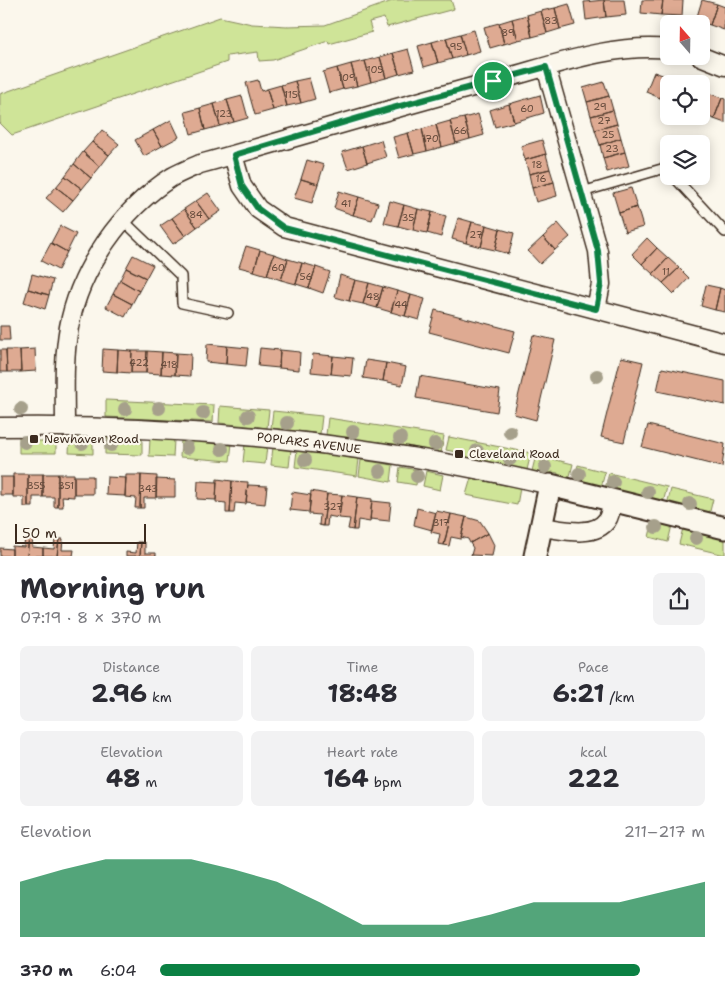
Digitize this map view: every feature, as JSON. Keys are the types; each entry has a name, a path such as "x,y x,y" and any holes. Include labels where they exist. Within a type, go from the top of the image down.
{"street":[{"path":"65,426 66,357 69,326 79,290 98,255 124,220 147,196 173,177 200,164 389,109 592,54 645,47 660,48"},
{"path":"710,60 725,66"},
{"path":"546,67 598,251 601,284 596,309"},
{"path":"234,155 242,186 258,209 284,228 725,343"},
{"name":"POPLARS AVENUE","path":"0,427 65,426 178,430 266,436 434,461 550,485 725,528"},
{"path":"535,556 550,485"},
{"path":"542,527 576,531 597,527 607,519 612,500"}],"lane":[{"path":"582,192 660,169"},
{"path":"681,185 725,232"},
{"path":"124,220 181,276 182,303 228,312"}],"green space":[{"path":"395,0 451,0 454,9 387,27 384,18 369,22 372,32 329,44 328,41 273,60 259,61 258,52 227,56 227,62 12,135 0,123 0,94 220,17 252,24 287,26 325,25"},
{"path":"106,400 214,405 213,422 106,417"},
{"path":"220,406 269,410 267,428 219,423"},
{"path":"273,411 322,416 320,434 271,428"},
{"path":"328,418 444,436 441,453 407,446 326,435"},
{"path":"33,434 34,441 56,441 56,453 19,453 19,435"},
{"path":"70,435 93,436 93,454 69,453"},
{"path":"105,437 142,438 142,455 105,454"},
{"path":"449,437 531,453 527,470 466,457 466,454 446,450"},
{"path":"150,439 174,440 173,457 149,456"},
{"path":"181,440 232,443 230,461 180,457"},
{"path":"245,444 267,446 265,464 243,462"},
{"path":"273,447 291,449 289,467 271,465"},
{"path":"297,450 359,459 357,476 295,467"},
{"path":"536,455 573,464 569,480 557,477 558,473 552,472 550,475 532,471"},
{"path":"361,460 393,465 391,482 359,476"},
{"path":"578,465 605,472 601,488 574,482"},
{"path":"400,467 418,470 416,485 398,482"},
{"path":"426,471 443,475 440,490 423,486"},
{"path":"609,473 667,487 663,503 605,489"},
{"path":"471,478 520,488 517,505 466,495"},
{"path":"671,489 713,499 709,515 667,505"},
{"path":"653,520 672,525 668,542 649,537"},
{"path":"683,528 725,538 725,555 679,544"}],"building":[{"path":"604,0 606,17 586,20 584,2"},
{"path":"604,0 624,0 626,15 606,17"},
{"path":"642,0 663,0 661,15 641,13"},
{"path":"663,0 683,0 682,15 661,15"},
{"path":"702,0 717,4 710,25 710,15 698,15"},
{"path":"569,4 575,25 560,29 555,8"},
{"path":"717,4 725,7 724,30 710,25"},
{"path":"555,8 560,29 547,33 541,11"},
{"path":"541,11 547,33 532,37 527,15"},
{"path":"527,15 532,37 518,40 512,19"},
{"path":"512,19 518,40 504,44 499,23"},
{"path":"499,23 504,44 490,48 484,27"},
{"path":"474,30 480,51 466,55 460,34"},
{"path":"460,34 466,55 452,59 446,38"},
{"path":"446,38 452,59 438,63 432,42"},
{"path":"432,42 438,63 424,67 418,46"},
{"path":"408,49 414,70 399,74 393,53"},
{"path":"393,53 399,74 386,78 380,57"},
{"path":"380,57 386,78 371,82 365,61"},
{"path":"365,61 371,82 357,86 351,64"},
{"path":"351,64 357,86 343,89 337,68"},
{"path":"337,68 343,89 329,93 323,72"},
{"path":"654,72 662,75 660,75 660,98 646,92"},
{"path":"309,78 315,99 301,103 295,81"},
{"path":"258,80 261,91 267,89 273,110 255,115 246,83"},
{"path":"295,81 301,103 287,106 281,85"},
{"path":"604,82 609,96 587,102 583,88"},
{"path":"281,85 287,106 273,110 267,89"},
{"path":"710,94 722,98 714,119 710,117"},
{"path":"540,95 544,113 514,122 509,104"},
{"path":"242,96 248,118 234,122 227,100"},
{"path":"609,96 613,110 591,116 587,102"},
{"path":"722,98 725,99 725,123 714,119"},
{"path":"227,100 234,122 220,126 214,104"},
{"path":"214,104 220,126 205,130 200,108"},
{"path":"509,104 514,122 495,127 490,110"},
{"path":"200,108 205,130 191,134 185,112"},
{"path":"613,110 617,124 595,130 591,116"},
{"path":"478,114 484,135 470,139 464,118"},
{"path":"464,118 470,139 456,143 450,121"},
{"path":"171,120 179,137 162,146 153,130"},
{"path":"450,121 456,143 442,147 436,125"},
{"path":"617,124 621,138 600,145 595,130"},
{"path":"436,125 442,147 427,151 422,129"},
{"path":"422,129 427,151 414,154 408,133"},
{"path":"102,130 119,144 109,155 92,142"},
{"path":"153,130 162,146 144,156 135,140"},
{"path":"408,133 414,154 399,158 393,137"},
{"path":"621,138 625,152 603,158 600,145"},
{"path":"381,140 386,157 367,163 362,146"},
{"path":"542,140 546,154 525,160 521,146"},
{"path":"92,142 109,155 100,167 83,152"},
{"path":"362,146 367,163 348,169 342,152"},
{"path":"83,152 100,167 91,178 74,164"},
{"path":"625,152 629,166 607,172 603,158"},
{"path":"546,154 550,169 529,174 525,160"},
{"path":"307,160 324,165 318,184 301,179"},
{"path":"74,164 91,178 82,189 65,176"},
{"path":"550,169 554,182 532,188 529,174"},
{"path":"65,176 82,189 73,200 56,187"},
{"path":"301,179 318,184 312,203 294,198"},
{"path":"554,182 557,196 536,202 532,188"},
{"path":"56,187 73,200 63,212 46,198"},
{"path":"631,188 637,207 619,213 613,193"},
{"path":"339,191 359,197 353,215 334,208"},
{"path":"208,193 221,211 209,219 196,201"},
{"path":"359,197 378,203 372,220 353,215"},
{"path":"196,201 209,219 197,227 184,209"},
{"path":"390,201 404,205 398,226 384,223"},
{"path":"404,205 418,209 413,230 398,226"},
{"path":"637,207 643,227 625,232 619,213"},
{"path":"184,209 197,227 185,236 172,218"},
{"path":"418,209 432,212 427,233 413,230"},
{"path":"432,212 446,216 441,237 427,233"},
{"path":"172,218 185,236 173,244 160,226"},
{"path":"458,218 472,222 466,243 452,239"},
{"path":"472,222 486,225 481,247 466,243"},
{"path":"558,223 570,237 555,250 543,237"},
{"path":"486,225 500,229 495,250 481,247"},
{"path":"60,226 76,234 67,252 51,243"},
{"path":"500,229 514,233 509,254 495,250"},
{"path":"543,237 555,250 540,264 528,251"},
{"path":"647,238 657,248 642,264 632,254"},
{"path":"51,243 67,252 58,270 41,261"},
{"path":"246,246 260,250 254,271 239,267"},
{"path":"657,248 668,258 653,274 642,264"},
{"path":"260,250 274,254 267,275 254,271"},
{"path":"274,254 288,259 281,280 267,275"},
{"path":"133,255 153,265 146,278 126,268"},
{"path":"668,258 679,268 663,283 653,274"},
{"path":"288,259 302,263 296,284 281,280"},
{"path":"302,263 316,267 309,288 296,284"},
{"path":"316,267 330,272 323,293 309,288"},
{"path":"126,268 146,278 139,291 120,280"},
{"path":"679,268 689,278 674,294 663,283"},
{"path":"32,274 53,280 49,295 28,289"},
{"path":"340,275 355,280 349,301 335,297"},
{"path":"120,280 139,291 132,304 113,294"},
{"path":"355,280 369,283 363,304 349,301"},
{"path":"369,283 383,287 377,308 363,304"},
{"path":"706,285 720,288 715,310 701,306"},
{"path":"383,287 397,291 391,312 377,308"},
{"path":"720,288 725,290 725,312 715,310"},
{"path":"28,289 49,295 45,309 24,302"},
{"path":"397,291 411,295 405,316 391,312"},
{"path":"113,294 132,304 125,317 106,307"},
{"path":"411,295 425,299 419,320 405,316"},
{"path":"435,310 515,331 509,353 429,332"},
{"path":"0,326 9,326 10,340 0,340"},
{"path":"533,335 555,340 536,420 514,414"},
{"path":"207,344 227,346 226,364 206,362"},
{"path":"227,346 248,348 246,366 226,364"},
{"path":"260,348 280,350 279,368 258,366"},
{"path":"35,349 36,371 21,372 20,350"},
{"path":"103,349 118,350 117,372 102,371"},
{"path":"0,350 6,350 7,372 0,372"},
{"path":"6,350 20,350 21,372 7,372"},
{"path":"118,350 132,351 131,373 117,372"},
{"path":"280,350 300,352 299,370 279,368"},
{"path":"132,351 147,351 146,373 131,373"},
{"path":"147,351 162,352 161,374 146,373"},
{"path":"162,352 176,353 175,375 161,374"},
{"path":"176,353 191,354 190,376 175,375"},
{"path":"313,354 333,356 331,374 311,372"},
{"path":"333,356 353,358 351,376 331,374"},
{"path":"621,357 643,362 624,442 601,437"},
{"path":"366,360 386,363 383,381 363,378"},
{"path":"386,363 406,367 402,385 383,381"},
{"path":"662,368 725,381 725,405 657,391"},
{"path":"420,376 500,390 497,412 416,398"},
{"path":"648,425 725,444 722,467 642,447"},
{"path":"13,474 28,474 28,507 24,507 24,497 13,497"},
{"path":"28,474 43,474 43,497 33,497 33,507 28,507"},
{"path":"43,474 58,474 58,507 54,507 54,497 43,497"},
{"path":"58,474 74,474 74,497 62,496 63,507 58,507"},
{"path":"126,475 141,475 140,508 135,508 136,498 125,497"},
{"path":"141,475 157,476 156,498 144,498 144,508 140,508"},
{"path":"74,476 93,476 93,494 74,494"},
{"path":"0,477 13,477 13,495 0,495"},
{"path":"107,477 126,478 125,496 106,495"},
{"path":"156,479 175,480 175,497 156,497"},
{"path":"217,479 232,481 230,513 226,513 226,503 216,502"},
{"path":"198,481 217,482 216,500 197,499"},
{"path":"232,481 248,482 246,504 235,503 234,513 230,513"},
{"path":"248,485 267,486 265,504 246,502"},
{"path":"311,491 327,494 323,526 319,525 320,515 309,514"},
{"path":"292,492 311,495 309,512 290,510"},
{"path":"327,494 342,495 339,518 328,516 327,526 323,526"},
{"path":"342,495 357,497 353,530 348,529 350,519 339,518"},
{"path":"357,497 372,499 370,522 358,520 357,530 353,530"},
{"path":"372,501 391,503 389,521 370,519"},
{"path":"417,508 436,513 432,530 414,525"},
{"path":"436,511 451,514 444,545 438,544 440,534 431,532"},
{"path":"451,514 466,517 461,539 451,537 449,546 444,545"},
{"path":"466,517 480,521 488,533 470,543 468,539 461,537"},
{"path":"488,533 494,545 492,556 471,555 473,548 470,543"},
{"path":"25,536 29,537 27,556 12,556 12,546 24,547"},
{"path":"29,537 33,537 32,547 43,548 43,556 27,556"},
{"path":"55,539 59,539 57,556 43,556 43,548 54,549"},
{"path":"59,539 63,539 62,550 74,550 73,556 57,556"},
{"path":"137,542 141,542 140,556 126,556 126,552 136,553"},
{"path":"141,542 145,543 145,553 156,553 156,556 140,556"},
{"path":"0,548 12,549 12,556 0,556"}],"place":[{"name":"Newhaven Road","path":"34,439"},
{"name":"Cleveland Road","path":"459,454"}],"route":[{"path":"546,67 598,251 601,284 596,309 284,228 258,209 242,186 234,155 389,109 493,81 546,67"}]}
